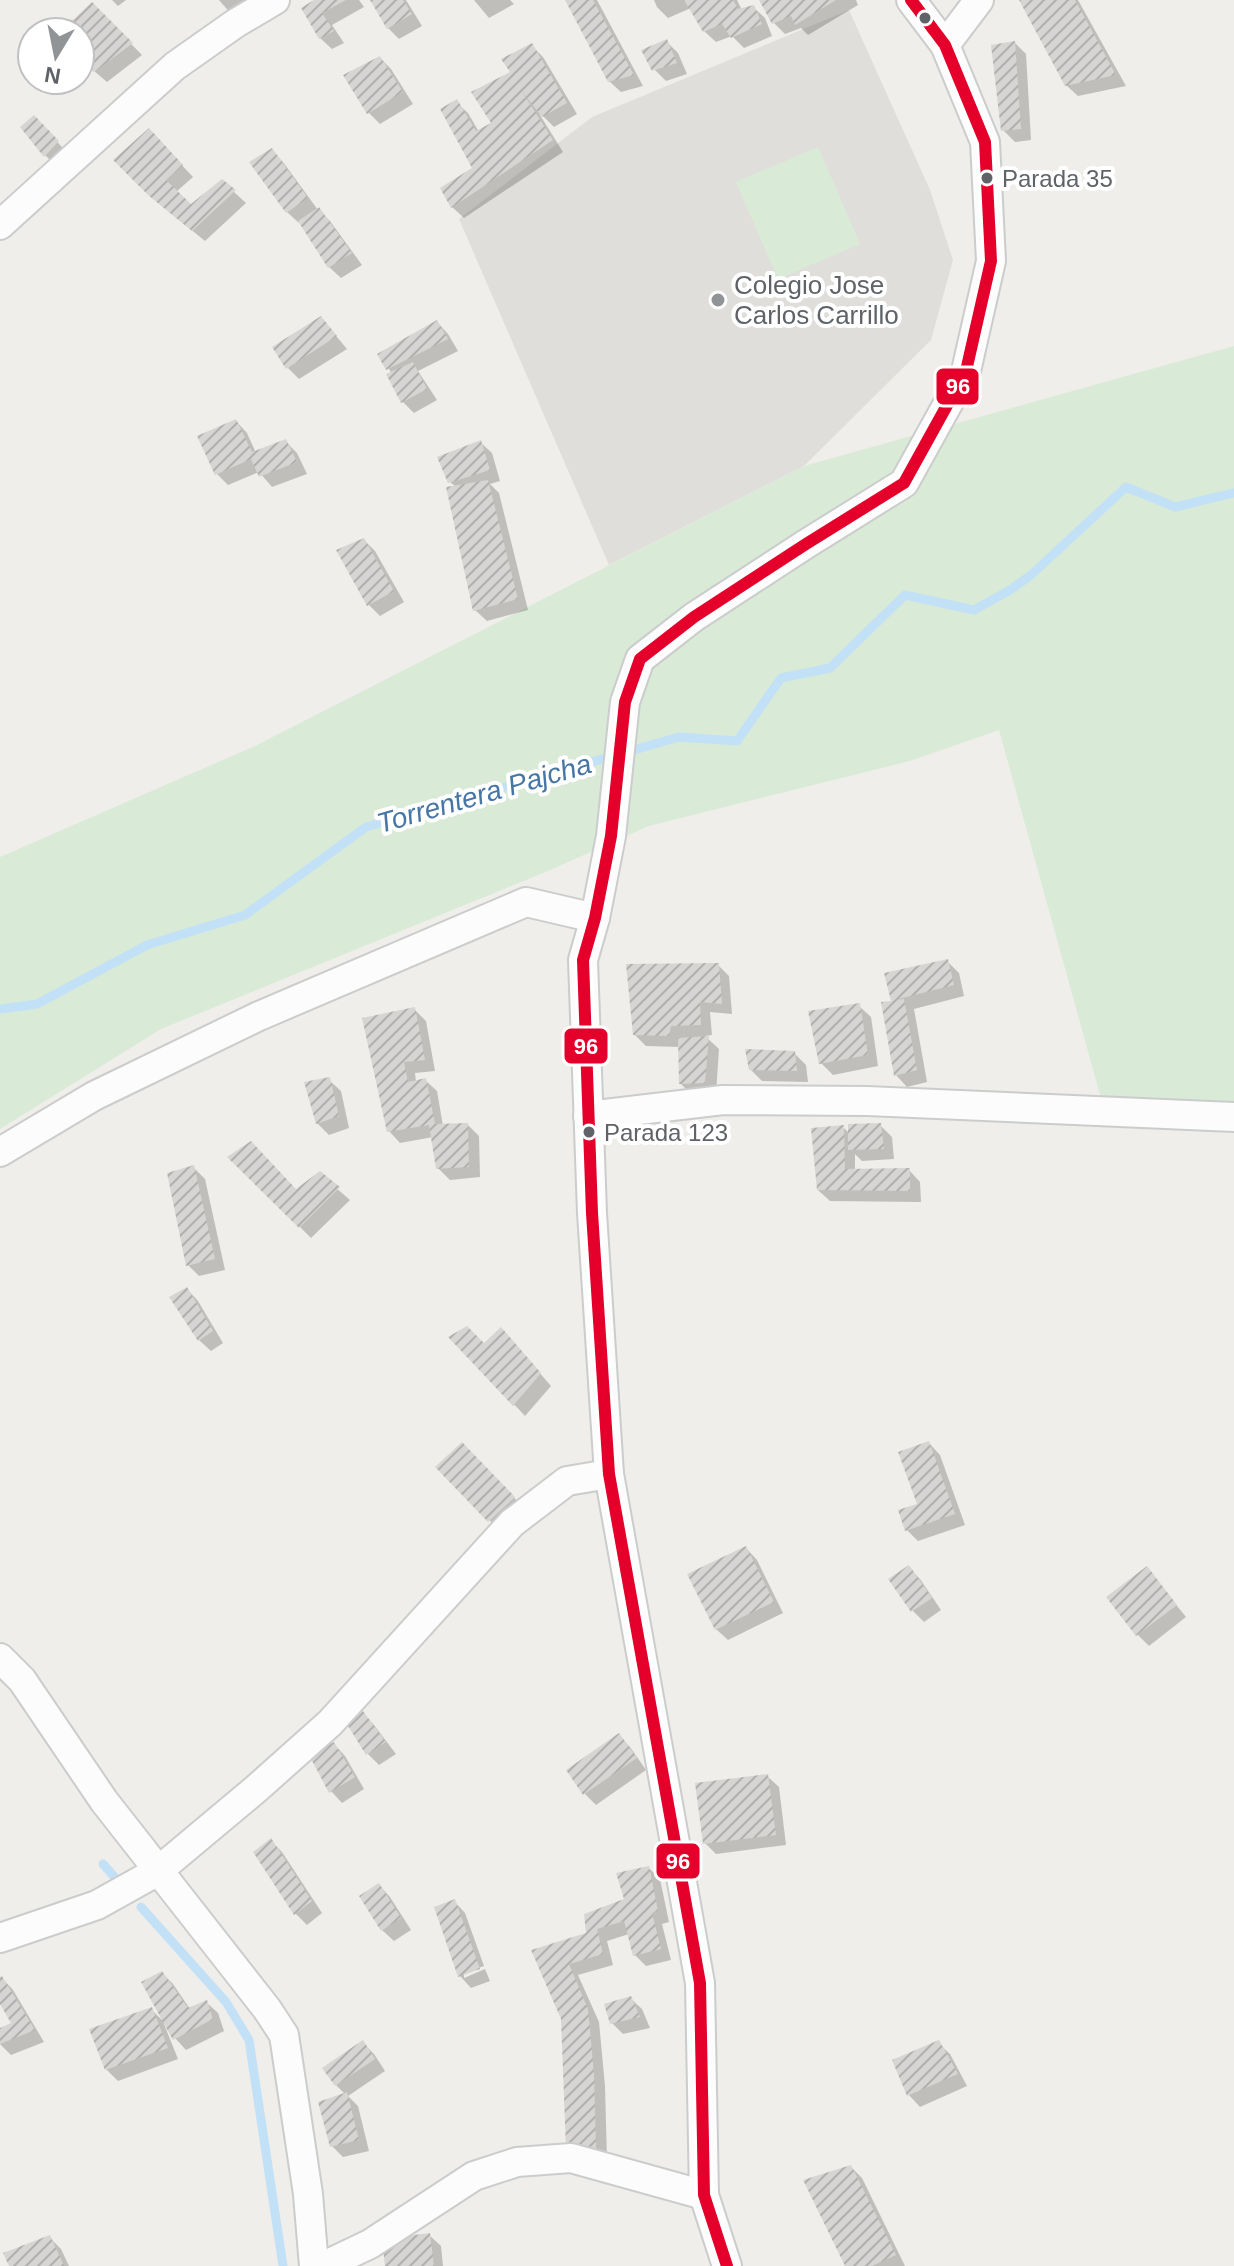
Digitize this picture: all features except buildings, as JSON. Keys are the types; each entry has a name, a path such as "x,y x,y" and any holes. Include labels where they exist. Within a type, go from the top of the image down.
{"street":[{"path":"0,225 175,66 275,0"},
{"path":"727,2266 704,2195 700,1983 609,1474 588,1116 583,960 595,918 611,836 625,702 640,659 694,617 904,483 966,371 991,261 985,142 945,45 911,0"},
{"path":"945,45 979,0"},
{"path":"0,1152 94,1096 259,1016 526,902 595,918"},
{"path":"588,1116 737,1100 867,1101 1234,1117"},
{"path":"0,1938 97,1905 158,1871 330,1723 512,1523 567,1481 609,1474"},
{"path":"0,1658 22,1680 104,1801 284,2035 308,2194 314,2266"},
{"path":"324,2266 370,2244 474,2176 517,2162 571,2158 704,2195"}],"shaded area":[{"name":"Colegio Jose Carlos Carrillo","path":"849,10 930,190 953,260 931,340 804,466 609,565 459,219 592,117"}],"green space":[{"path":"818,147 860,244 778,279 736,182"},
{"path":"1234,346 1234,1106 1102,1102 999,730 910,761 649,826 548,871 161,1029 0,1129 0,857 255,746 804,466"}],"waterway":[{"name":"Torrentera Pajcha","path":"0,1009 37,1004 147,945 245,915 366,827 679,737 737,741 781,678 830,668 905,595 974,610 1031,575 1126,487 1175,507 1234,493"},
{"path":"103,1864 118,1881"},
{"path":"141,1907 226,2002 249,2040 283,2266"}],"transit line":[{"name":"96","path":"727,2266 704,2195 700,1983 609,1474 592,1213 583,960 595,918 611,836 625,702 640,659 694,617 904,483 966,371 991,261 985,142 945,45 911,0"}],"place":[{"name":"Parada 35","path":"987,178"},
{"name":"Colegio Jose Carlos Carrillo","path":"718,300"},
{"name":"Parada 123","path":"589,1132"}]}
